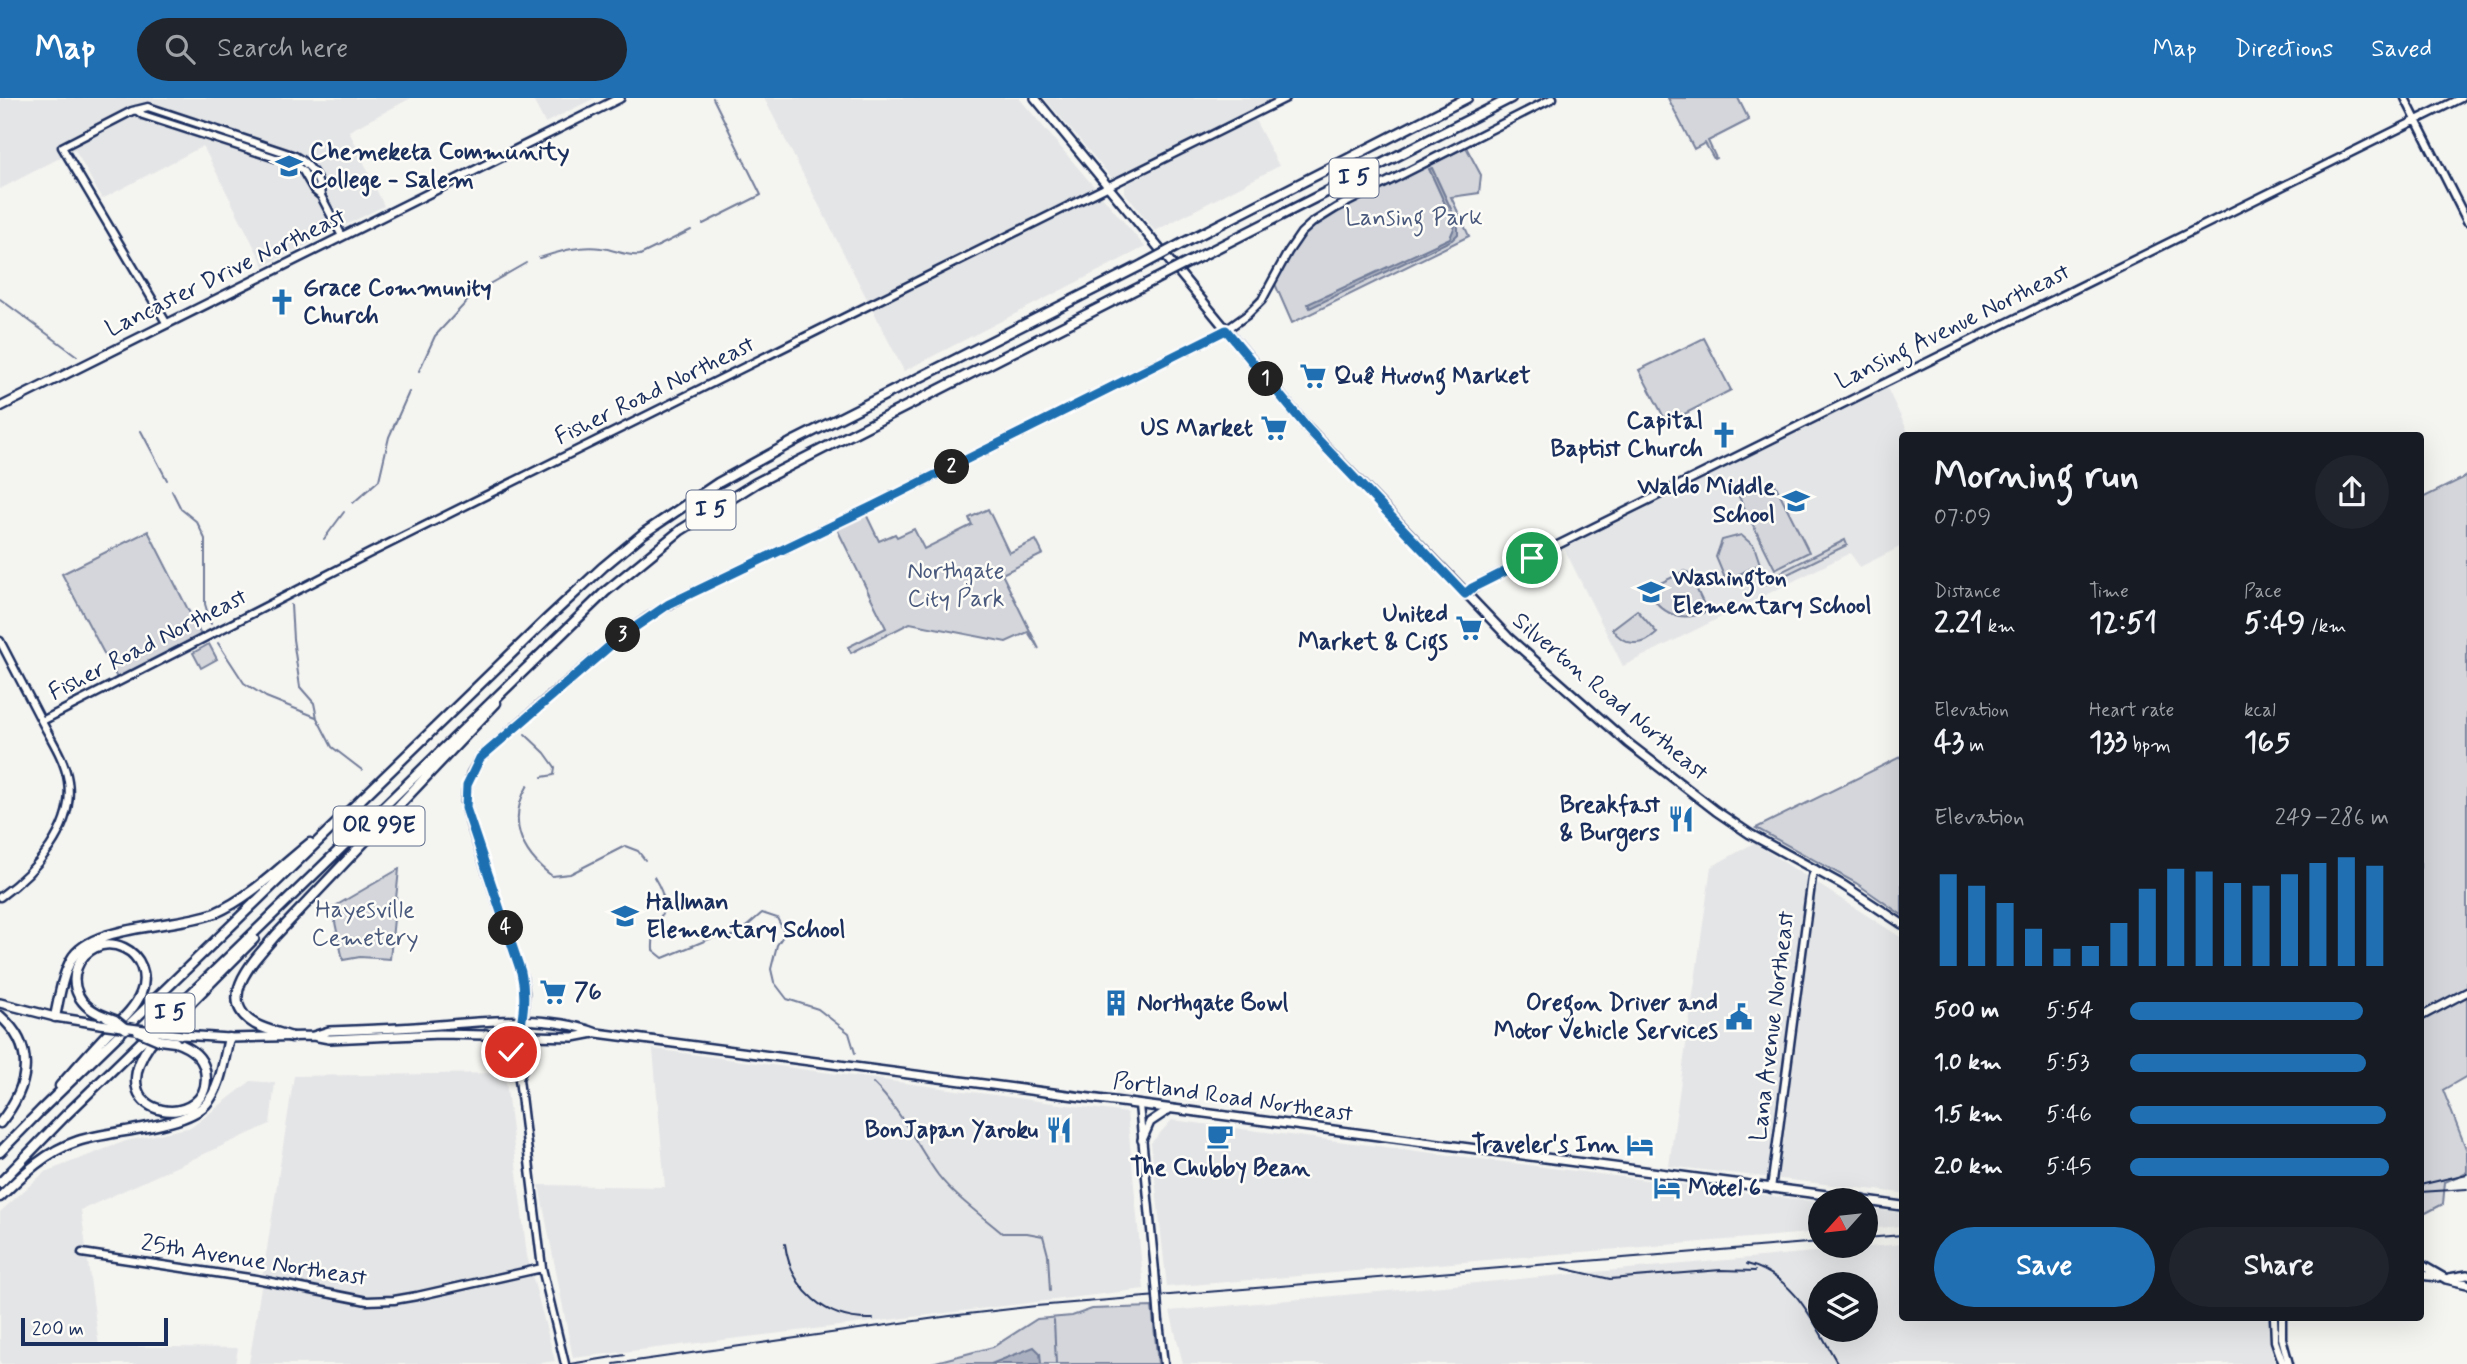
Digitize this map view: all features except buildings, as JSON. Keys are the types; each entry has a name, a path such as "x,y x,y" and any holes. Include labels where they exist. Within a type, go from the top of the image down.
{"highway":[{"name":"I 5","path":"0,1152 589,580 681,506 778,450 1467,98"},
{"name":"I 5","path":"0,1183 66,1115 583,611 660,545 726,501 796,462 1511,98"},
{"name":"OR 99E","path":"292,1037 254,1024 244,1013 238,990 243,974 477,723 549,651 583,611"},
{"path":"55,1017 68,965 83,945 104,935 186,922 218,911 250,891 348,813"},
{"name":"I 5","path":"138,1031 159,1040 175,1042 197,1054 204,1067 205,1084 202,1093 189,1107 168,1112 148,1104 138,1090 137,1067 145,1052 216,975 304,890 342,845"},
{"path":"41,1110 142,993 144,977 138,960 126,949 106,944 94,948 82,958 74,984 78,998 103,1021"},
{"path":"0,1016 16,1033 25,1062 21,1090 0,1123"},
{"name":"I 5","path":"103,1021 116,1020 126,1028"},
{"path":"0,1197 34,1165 69,1144 105,1134 175,1121 199,1110 213,1094 229,1038"}],"main road":[{"name":"Silverton Road Northeast","path":"1035,98 1308,429 1465,594 1559,682 1659,767 1739,827 1815,869 1899,922"},
{"name":"Lancaster Drive Northeast","path":"0,407 615,99"},
{"path":"0,1003 55,1017 103,1021"},
{"name":"Portland Road Northeast","path":"313,1036 329,1031 478,1023 576,1025 597,1033 1808,1194"},
{"name":"Portland Road Northeast","path":"126,1028 229,1038 313,1036 329,1039 485,1034 573,1037 597,1033"},
{"path":"485,1034 507,1047 515,1064"},
{"path":"1142,1140 1153,1119 1171,1109"},
{"name":"Portland Road Northeast","path":"1878,1203 1899,1206"},
{"path":"2424,1266 2446,1279 2467,1275"},
{"path":"2424,1276 2467,1284"}],"street":[{"name":"Fisher Road Northeast","path":"42,721 370,553 1286,98"},
{"path":"565,1364 542,1268 515,1064 518,1035 523,1022 523,978 470,824 465,802 468,779 476,762 619,638 669,604 873,506 1226,330 1258,305 1291,246 1312,223 1553,98"},
{"path":"2405,98 2467,221"},
{"name":"Lansing Avenue Northeast","path":"1465,594 1485,581 2460,98"},
{"path":"167,324 62,147 136,110 148,107 295,156 310,167 321,187 321,196 342,236"},
{"path":"0,641 65,768 68,782 68,808 61,829 25,877 0,897"},
{"name":"Lana Avenue Northeast","path":"1772,1189 1815,869"},
{"path":"2424,1015 2467,992"},
{"path":"519,1079 524,1068 527,1035 523,1022"},
{"path":"1139,1105 1164,1364"},
{"name":"25th Avenue Northeast","path":"82,1253 256,1279 367,1301 406,1298 542,1268"},
{"path":"2274,1321 2276,1341 2283,1364"},
{"path":"2281,1321 2282,1338 2289,1364"}],"shaded area":[{"name":"Chemeketa Community College - Salem","path":"0,98 411,98 349,131 384,206 264,266 203,146 102,199 75,150 0,189"},
{"name":"Chemeketa Community College - Salem","path":"532,98 595,98 545,123"},
{"path":"764,98 1019,98 1145,247 904,371"},
{"path":"1044,98 1279,98 1177,150 1112,178"},
{"path":"1254,118 1279,166 1155,231 1125,193 1125,185"},
{"name":"Waldo Middle School","path":"1887,388 1908,432 1899,432 1899,548 1860,567 1850,553 1623,666 1564,548"},
{"path":"1754,843 1899,936 1899,1193 1878,1190 1878,1188 1669,1166 1711,867"},
{"path":"653,1049 1127,1113 1144,1289 573,1358 539,1185 665,1187"},
{"path":"505,1073 527,1256 555,1361 535,1364 249,1364 294,1076"},
{"path":"251,1081 275,1083 270,1124 81,1210 99,1346 238,1348 235,1364 0,1364 0,1212 45,1172 126,1141 192,1127"},
{"path":"1172,1120 1808,1200 1808,1233 1167,1287 1151,1143"},
{"path":"1878,1210 1899,1213 1899,1226 1878,1228"},
{"path":"1899,1244 1899,1321 2274,1321 2276,1364 1183,1364 1170,1311 1808,1253 1808,1258 1878,1258 1878,1246"}],"green space":[{"path":"1668,98 1738,98 1749,120 1708,141 1716,158 1714,159 1705,143 1694,149"},
{"name":"Lansing Park","path":"1466,147 1481,175 1479,193 1451,197 1469,236 1292,323 1275,284 1289,254 1308,229"},
{"path":"1704,338 1731,390 1667,423 1639,370"},
{"path":"2467,476 2467,1076 2443,1090 2467,1151 2467,1172 2445,1182 2443,1204 2424,1214 2424,497"},
{"path":"1773,480 1809,552 1775,569 1739,497"},
{"name":"Northgate City Park","path":"988,509 1009,553 1036,540 1043,554 1002,574 1039,649 1028,632 1006,642 910,623 851,653 848,647 886,628 837,529 866,514 879,541 914,529 924,549 972,525 969,518"},
{"path":"148,531 201,635 117,678 62,574"},
{"path":"1741,535 1754,546 1760,564 1726,581 1716,557 1722,540"},
{"path":"1845,540 1847,545 1767,584 1765,580"},
{"path":"1685,571 1689,573 1707,611 1698,615 1681,616 1665,611 1648,589"},
{"path":"1637,610 1657,633 1639,643 1628,642 1612,629"},
{"path":"209,644 217,659 201,668 193,653"},
{"path":"1899,757 1899,913 1856,883 1756,828"},
{"name":"Hayesville Cemetery","path":"399,869 390,959 360,957 343,960 332,908"},
{"path":"1152,1307 1158,1364 928,1364 993,1347 1037,1319 1072,1316 1092,1309"}],"water":[{"path":"1432,168 1458,224 1458,234 1452,240 1310,308 1308,304 1450,238 1455,226 1429,169"},
{"path":"1034,1347 1040,1353 1041,1364 991,1364"}],"waterway":[{"path":"703,224 761,195 713,98"},
{"path":"539,258 585,247 640,255 691,230"},
{"path":"484,287 526,263"},
{"path":"419,371 435,336 472,296"},
{"path":"0,299 77,356"},
{"path":"353,503 379,480 389,437 409,392"},
{"path":"141,431 167,480"},
{"path":"172,491 181,509 197,522 205,539 205,604 211,624"},
{"path":"324,539 344,512"},
{"path":"291,605 300,687 314,703 317,718 332,747 362,770"},
{"path":"218,643 244,683 266,697 316,717"},
{"path":"525,734 555,767 554,775 542,777"},
{"path":"528,785 518,811 520,835 532,857 552,876 570,874 625,846 638,851 645,860"},
{"path":"654,877 661,890 664,908 653,938 653,950 663,958 714,937 727,938 738,934 762,913 777,918 785,933 777,945 771,969 774,982 787,999 818,1009 849,1033 855,1053"},
{"path":"873,1083 900,1115 938,1175 960,1198 1002,1233 1043,1236 1048,1255 1050,1291"},
{"path":"1054,1320 1056,1364"}],"railway":[{"path":"2424,1184 2467,1174"},
{"path":"2424,1192 2467,1189"},
{"path":"1878,1237 1899,1235"},
{"path":"614,1364 1036,1306 1808,1243"},
{"path":"785,1244 795,1275 814,1300 840,1315 873,1319"},
{"path":"1747,1264 1779,1279 1791,1291 1812,1318 1838,1364"},
{"path":"1562,1268 1610,1279 1721,1270 1755,1271"},
{"path":"570,1364 625,1355"}],"place":[{"name":"Chemeketa Community College - Salem","path":"289,166"},
{"name":"Grace Community Church","path":"282,302"},
{"name":"Quê Hương Market","path":"1313,376"},
{"name":"US Market","path":"1274,428"},
{"name":"Capital Baptist Church","path":"1724,435"},
{"name":"Waldo Middle School","path":"1796,501"},
{"name":"Washington Elementary School","path":"1651,592"},
{"name":"United Market & Cigs","path":"1469,628"},
{"name":"Breakfast & Burgers","path":"1681,819"},
{"name":"Hallman Elementary School","path":"625,916"},
{"name":"76","path":"553,992"},
{"name":"Northgate Bowl","path":"1116,1003"},
{"name":"Oregon Driver and Motor Vehicle Services","path":"1739,1017"},
{"name":"BonJapan Yaroku","path":"1059,1130"},
{"name":"The Chubby Bean","path":"1220,1136"},
{"name":"Traveler's Inn","path":"1640,1145"},
{"name":"Motel 6","path":"1667,1188"}],"route":[{"path":"511,1052 515,1064 525,993 521,972 470,824 465,797 473,767 489,748 619,638 669,604 873,506 1226,330 1308,429 1465,594 1532,558"}]}
